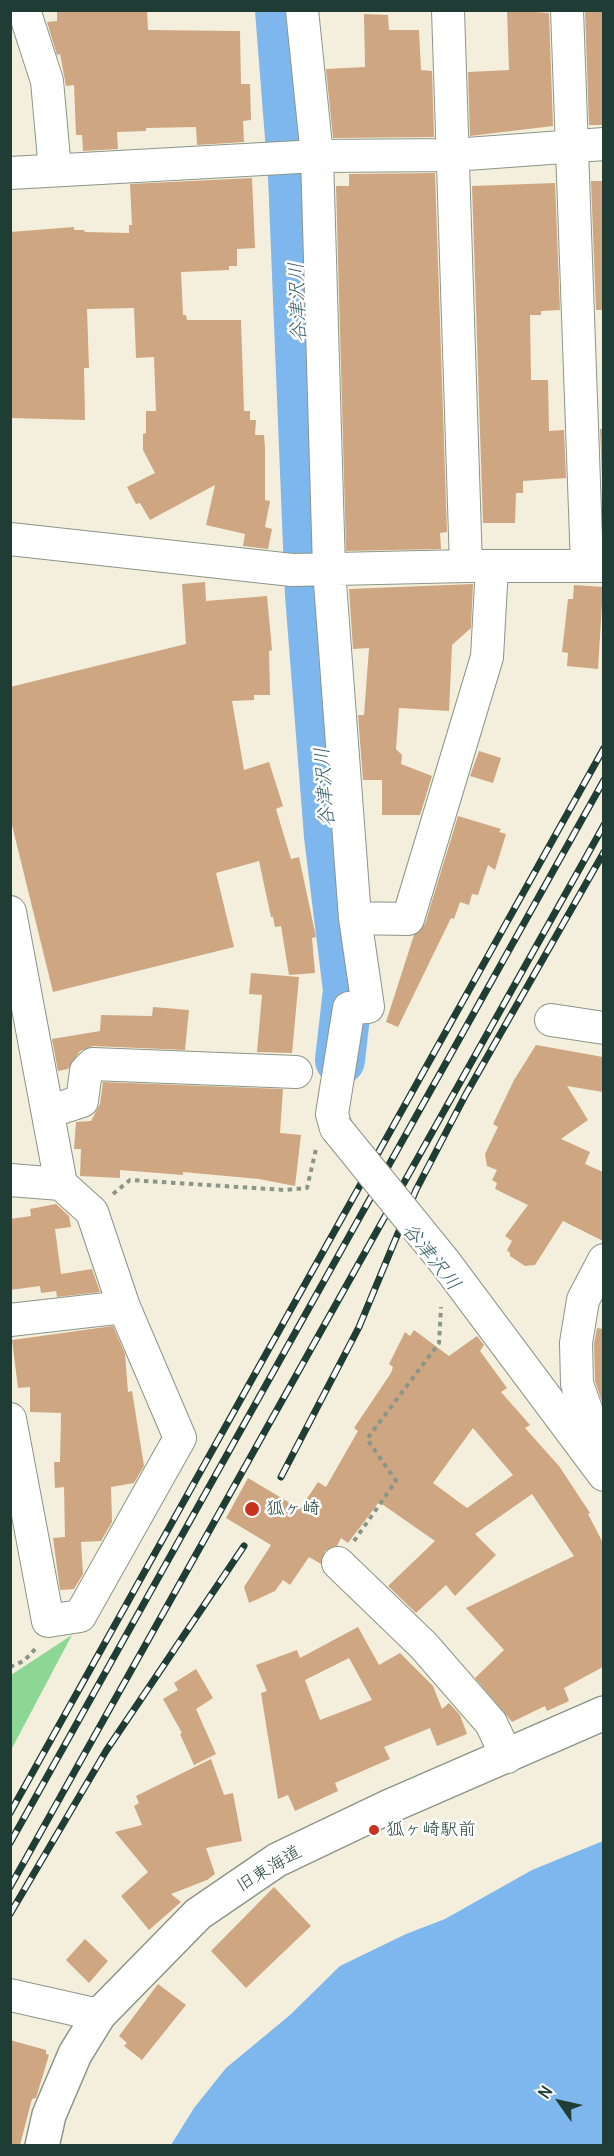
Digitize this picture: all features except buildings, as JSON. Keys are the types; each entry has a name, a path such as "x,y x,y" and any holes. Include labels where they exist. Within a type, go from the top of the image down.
{"street":[{"path":"24,10 47,81 55,170"},
{"path":"302,10 317,156 329,569 355,918 368,1007 349,1008 332,1114 336,1128 444,1261 603,1475"},
{"path":"355,918 408,919 488,657 479,566 453,155 448,10"},
{"path":"10,538 292,570 595,566 570,146 567,10"},
{"path":"10,173 317,156 453,155 603,144"},
{"path":"10,912 15,959 61,1184"},
{"path":"551,1020 603,1028"},
{"path":"48,1112 82,1101 86,1071 93,1064 296,1072"},
{"path":"10,1180 61,1184 92,1212 124,1307 180,1438 80,1616 48,1621 10,1419"},
{"path":"585,1449 597,1440 577,1384 576,1343 583,1300 603,1260"},
{"path":"10,1320 124,1307"},
{"path":"338,1563 424,1646 491,1723 507,1756"},
{"name":"旧東海道","path":"42,2145 49,2115 75,2054 99,2015 198,1914 277,1860 388,1807 603,1713"},
{"path":"10,1995 99,2015"}],"path":[{"path":"92,1212 130,1180 285,1190 307,1188 319,1138 336,1128"},
{"path":"338,1563 396,1481 367,1439 439,1343"}],"green space":[{"path":"72,1635 11,1750 11,1675"}],"water":[{"path":"603,1841 603,2145 171,2145 194,2108 226,2068 290,2015 340,1966 406,1934 445,1919 532,1870"}],"waterway":[{"name":"谷津沢川","path":"280,10 293,176 310,595 329,836 348,990 340,1060"}],"railway":[{"path":"10,1813 604,748"},
{"path":"10,1843 604,780"},
{"path":"10,1887 604,825"},
{"path":"281,1477 359,1327 416,1190 466,1094 604,852"},
{"path":"10,1914 106,1751 244,1546"}],"place":[{"name":"狐ヶ崎","path":"252,1509"},
{"name":"狐ヶ崎駅前","path":"374,1830"}]}
